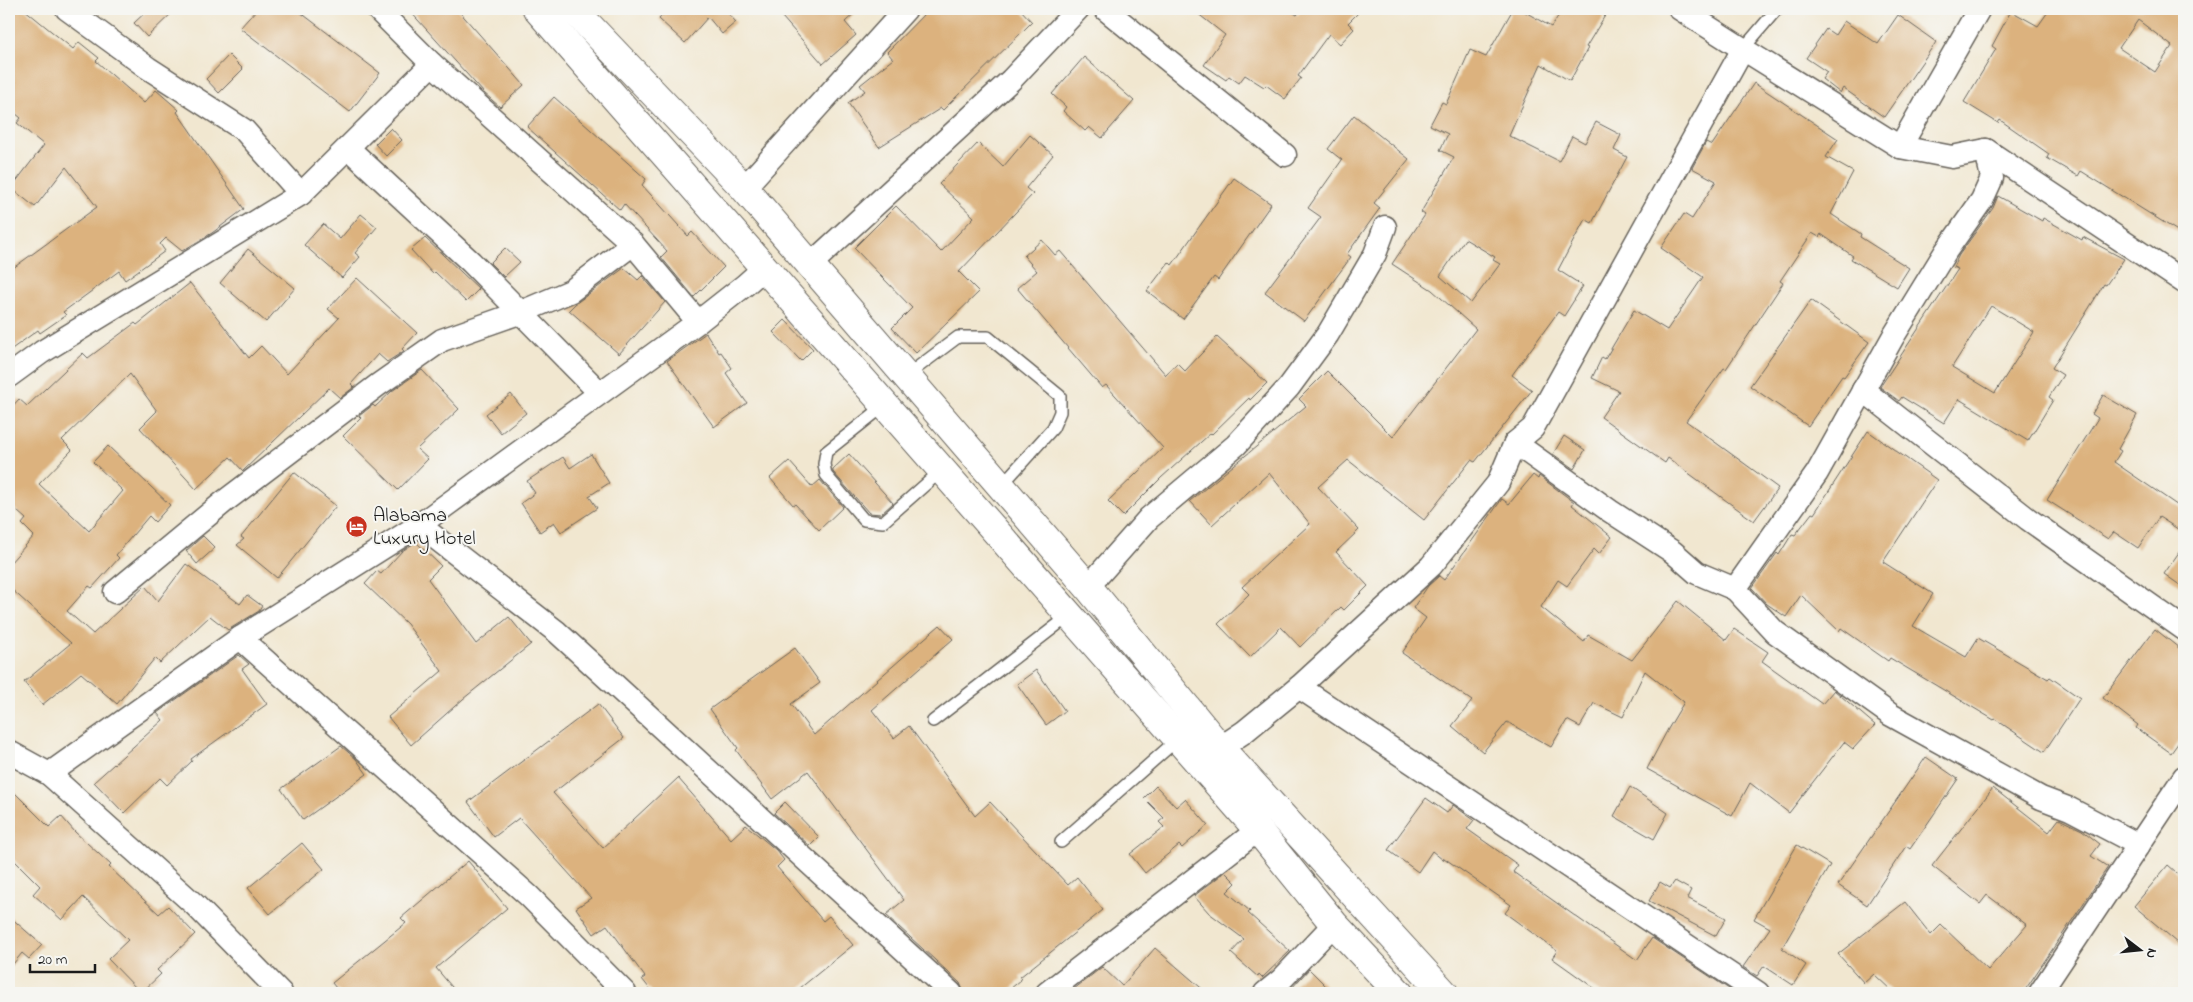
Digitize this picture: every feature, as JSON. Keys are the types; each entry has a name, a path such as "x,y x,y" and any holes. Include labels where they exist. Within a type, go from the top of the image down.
{"main road":[{"path":"537,9 1258,830 1334,924 1399,993"},
{"path":"573,9 744,188 1088,587 1220,748 1444,993"}],"street":[{"path":"67,9 148,68 244,130 301,194"},
{"path":"377,9 432,64 633,244 698,322"},
{"path":"744,188 906,9"},
{"path":"810,265 1011,80 1078,9"},
{"path":"1105,9 1285,155"},
{"path":"1680,9 1900,147 1952,157 1986,150 2184,282"},
{"path":"1900,147 1979,9"},
{"path":"1220,748 1244,732 1299,687 1431,566 1498,483 1515,443 1533,428 1743,49"},
{"path":"9,376 42,352 301,194 432,64"},
{"path":"348,148 471,262 519,314 596,389"},
{"path":"1735,589 1817,473 1863,390 1927,282 1982,200 1992,178 1986,150"},
{"path":"1088,587 1149,518 1236,445 1289,388 1328,334 1375,254 1385,227"},
{"path":"115,592 233,496 378,385 442,340 519,314 571,291 633,244"},
{"path":"49,774 240,638 419,525 698,322 745,286 764,268"},
{"path":"1863,390 2028,519 2184,629"},
{"path":"1515,443 1610,511 1673,552 1697,573 1735,589 1775,632 1891,715 2040,798 2070,809 2139,845"},
{"path":"419,525 557,632 951,993"},
{"path":"240,638 529,896 625,993"},
{"path":"1299,687 1758,993"},
{"path":"9,752 49,774 195,905 281,993"},
{"path":"2040,993 2184,777"},
{"path":"1047,993 1258,830"},
{"path":"1265,993 1281,980 1334,924"}],"lane":[{"path":"1743,49 1777,9"},
{"path":"906,376 958,337 988,337 1060,396 1060,412 1054,428 1001,486"},
{"path":"886,405 826,452 824,464 826,475 864,520 883,522 943,470"},
{"path":"933,721 1070,615"},
{"path":"1061,842 1178,739"}],"building":[{"path":"9,9 24,9 73,49 79,42 99,58 96,61 144,103 156,90 179,110 177,112 244,209 212,233 182,251 166,238 160,244 165,251 125,280 119,271 63,312 66,315 40,333 38,330 9,351 9,271 97,207 66,167 35,207 11,188 44,145 17,123 21,118 9,108"},
{"path":"149,9 176,9 147,37 134,23"},
{"path":"257,9 296,9 380,73 350,112 240,28"},
{"path":"408,9 457,9 524,85 500,107 484,93"},
{"path":"668,9 724,9 736,22 722,34 708,17 685,43 659,19"},
{"path":"775,9 859,9 845,22 856,35 823,64"},
{"path":"929,9 1020,9 1032,22 943,110 941,108 879,147 848,103 865,91 860,85 893,59 887,52"},
{"path":"1192,9 1288,9 1297,15 1303,9 1362,9 1348,23 1354,29 1340,44 1329,34 1298,76 1301,78 1285,99 1266,85 1264,87 1245,75 1239,83 1229,76 1226,80 1204,65 1225,35"},
{"path":"1513,9 1520,9 1551,27 1563,9 1609,9 1586,47 1588,48 1570,81 1541,64 1509,136 1559,161 1572,136 1585,143 1596,122 1621,135 1614,150 1627,157 1592,223 1585,219 1558,270 1583,286 1564,316 1558,312 1512,375 1532,390 1475,462 1471,460 1424,520 1348,460 1318,487 1359,530 1336,552 1368,586 1344,610 1341,607 1300,647 1281,627 1250,657 1218,624 1249,594 1242,587 1310,524 1269,473 1212,525 1190,501 1306,406 1299,399 1327,371 1393,437 1476,329 1432,290 1392,264 1425,215 1421,212 1454,157 1440,150 1448,134 1430,125 1442,102 1446,104 1470,50 1486,57","holes":["1465,239 1495,257 1493,260 1500,264 1471,303 1440,276"]},
{"path":"2050,9 2184,9 2184,235 2081,171 2078,176 2047,158 2049,154 2000,120 1998,123 1964,102 1996,49 1992,46 2011,11 2038,26","holes":["2138,20 2172,46 2155,72 2119,48"]},
{"path":"1898,15 1936,42 1884,117 1843,88 1840,93 1822,79 1827,72 1806,58 1826,29 1835,35 1844,21 1878,44"},
{"path":"229,55 243,69 219,93 206,79"},
{"path":"1084,57 1134,101 1102,138 1089,127 1085,131 1063,111 1066,107 1052,94"},
{"path":"1754,83 1838,139 1826,157 1853,172 1831,214 1861,234 1860,237 1909,268 1897,287 1851,259 1853,256 1821,234 1819,237 1812,233 1780,281 1783,283 1726,369 1724,368 1686,421 1778,488 1754,521 1668,458 1665,463 1601,417 1619,391 1592,378 1602,357 1605,359 1634,310 1667,330 1703,277 1661,248 1684,214 1692,219 1716,181 1692,168 1706,142 1712,145"},
{"path":"554,97 646,179 642,185 688,236 692,232 724,267 694,297 661,257 667,251 624,204 620,210 527,127"},
{"path":"1354,115 1409,159 1374,203 1380,208 1347,254 1351,257 1304,321 1265,292 1321,217 1308,208 1342,160 1328,149"},
{"path":"391,128 402,140 386,156 375,144"},
{"path":"1030,135 1053,155 1026,188 1033,194 959,272 979,292 916,353 892,328 912,308 854,248 896,206 941,252 974,217 939,184 978,143 1003,167"},
{"path":"1234,178 1271,204 1218,280 1214,277 1183,319 1147,291 1169,262 1172,265"},
{"path":"1998,196 2042,221 2043,218 2082,240 2083,237 2124,259 2106,285 2104,284 2052,368 2063,375 2049,397 2053,400 2028,441 1959,399 1944,423 1902,397 1899,401 1880,387 1958,269 1953,267 1959,255 1993,208","holes":["1991,306 2034,332 1995,393 1952,367"]},
{"path":"361,214 377,227 355,253 360,257 342,278 304,245 323,224 340,239"},
{"path":"425,238 479,289 466,302 435,272 433,274 411,250"},
{"path":"1042,240 1055,255 1060,251 1166,375 1177,363 1185,371 1217,337 1267,383 1161,478 1123,516 1108,501 1163,448 1106,385 1102,388 1017,288 1037,271 1024,256"},
{"path":"505,248 520,262 504,277 490,263"},
{"path":"248,249 295,288 266,322 220,283"},
{"path":"624,268 638,280 642,276 665,302 619,354 569,310"},
{"path":"357,278 417,333 402,349 404,351 387,362 378,354 351,384 354,387 340,398 329,388 243,471 230,457 196,489 140,428 157,411 130,374 62,440 72,450 39,484 89,531 123,491 93,462 108,446 170,505 155,522 149,516 116,555 119,558 92,588 89,586 67,611 93,634 145,586 158,601 186,564 240,604 247,595 262,606 259,611 228,630 210,616 160,663 155,658 117,704 81,673 42,705 24,682 71,643 9,587 9,564 34,536 22,524 26,519 9,504 9,410 19,399 27,406 83,353 88,358 135,323 137,325 190,283 249,358 261,346 287,374 339,318 328,309"},
{"path":"1811,300 1869,342 1844,377 1842,376 1808,426 1750,386"},
{"path":"785,320 813,349 801,361 773,332"},
{"path":"706,333 732,368 726,373 747,403 714,427 667,361"},
{"path":"422,370 459,409 417,449 428,459 398,490 343,436 361,418 359,416 373,405 375,407 392,391"},
{"path":"511,394 526,413 501,433 486,414"},
{"path":"2103,395 2137,415 2118,449 2121,451 2114,462 2184,510 2184,533 2159,517 2138,548 2114,532 2108,539 2047,500 2098,418 2092,414"},
{"path":"1868,431 1937,480 1883,562 1933,594 1913,626 1966,657 1978,638 2048,679 2050,677 2080,698 2044,752 1995,719 1890,658 1888,661 1841,628 1839,631 1801,595 1786,617 1767,604 1752,588 1777,553 1779,555 1792,534 1795,535 1812,513 1814,514"},
{"path":"1564,436 1585,450 1574,469 1553,454"},
{"path":"591,454 609,483 589,496 597,508 561,532 554,522 540,532 521,503 535,493 527,481 563,457 570,468"},
{"path":"849,454 893,503 881,514 869,513 833,472 833,469"},
{"path":"789,461 812,487 820,480 843,507 819,530 795,504 793,505 770,478"},
{"path":"294,472 336,506 277,578 237,545 244,539 241,537"},
{"path":"1533,475 1538,479 1539,476 1574,502 1572,505 1612,537 1599,554 1594,549 1567,586 1558,580 1541,607 1584,642 1588,635 1632,660 1678,601 1726,640 1734,629 1768,652 1762,661 1822,704 1834,690 1875,725 1853,749 1844,742 1789,813 1750,783 1732,816 1647,769 1684,702 1645,671 1623,717 1594,703 1580,727 1567,720 1551,747 1507,722 1483,752 1452,726 1472,701 1402,653 1426,618 1413,608 1428,586 1439,576 1444,580 1502,499 1509,504"},
{"path":"203,536 215,548 197,564 186,551"},
{"path":"416,542 441,566 428,579 476,644 509,617 531,644 463,699 411,745 388,717 442,671 407,624 365,584 377,571 381,574 402,551"},
{"path":"2184,545 2184,588 2164,574"},
{"path":"940,625 953,639 872,710 894,738 909,726 975,816 990,802 1068,885 1077,877 1103,910 1020,977 1021,980 1005,993 964,993 960,983 886,915 904,900 808,771 772,799 736,750 738,748 710,709 795,648 820,683 791,704 814,735"},
{"path":"2155,629 2184,652 2184,735 2171,753 2136,728 2138,725 2103,698"},
{"path":"239,655 249,664 242,669 267,704 191,759 192,761 167,785 160,778 124,813 94,782 163,720 157,713"},
{"path":"1036,670 1065,711 1046,725 1017,684"},
{"path":"598,704 624,738 553,793 603,848 678,778 731,839 746,825 776,850 784,860 777,867 823,921 829,916 853,945 794,993 653,993 642,979 645,977 607,925 594,934 576,908 591,898 519,818 494,837 468,802"},
{"path":"341,746 356,759 367,774 303,820 281,789"},
{"path":"1926,757 1958,779 1910,849 1906,846 1867,905 1838,885"},
{"path":"1156,786 1176,807 1185,799 1208,825 1182,848 1179,845 1145,873 1130,854 1164,827 1159,822 1164,818 1144,798"},
{"path":"9,787 49,827 61,816 75,832 111,865 109,867 159,914 168,906 195,934 157,970 161,974 141,993 108,959 128,940 83,897 62,920 33,894 40,886 9,855"},
{"path":"1630,787 1668,813 1654,839 1614,816"},
{"path":"1993,788 2049,832 2059,819 2082,830 2100,844 2091,856 2108,867 2023,993 1894,993 1874,974 1864,983 1838,954 1905,902 1931,935 1941,925 1988,970 2027,925 1987,895 1980,904 1932,866"},
{"path":"1426,798 1447,813 1453,805 1474,820 1467,829 1518,865 1513,872 1637,960 1652,938 1735,993 1601,993 1552,958 1557,951 1505,913 1511,905 1444,858 1443,860 1432,851 1418,872 1388,850"},
{"path":"785,802 819,837 810,846 774,813"},
{"path":"302,843 324,869 270,914 248,888"},
{"path":"1797,845 1830,865 1782,948 1806,965 1793,985 1764,966 1757,976 1743,967 1770,928 1754,919"},
{"path":"468,861 507,908 436,968 457,993 340,993 332,983 406,923 401,918"},
{"path":"2168,865 2184,879 2184,948 2134,906"},
{"path":"1225,872 1236,883 1227,892 1250,911 1248,913 1290,951 1262,978 1259,975 1258,977 1231,953 1244,939 1209,913 1194,896"},
{"path":"1675,881 1691,890 1687,898 1726,918 1716,936 1649,901 1660,882 1670,888"},
{"path":"9,916 42,945 29,959 22,953 9,969"},
{"path":"1155,948 1207,993 1069,993 1102,967 1122,986"},
{"path":"1309,969 1333,993 1286,993"}],"place":[{"name":"Alabama Luxury Hotel","path":"357,526"}]}
